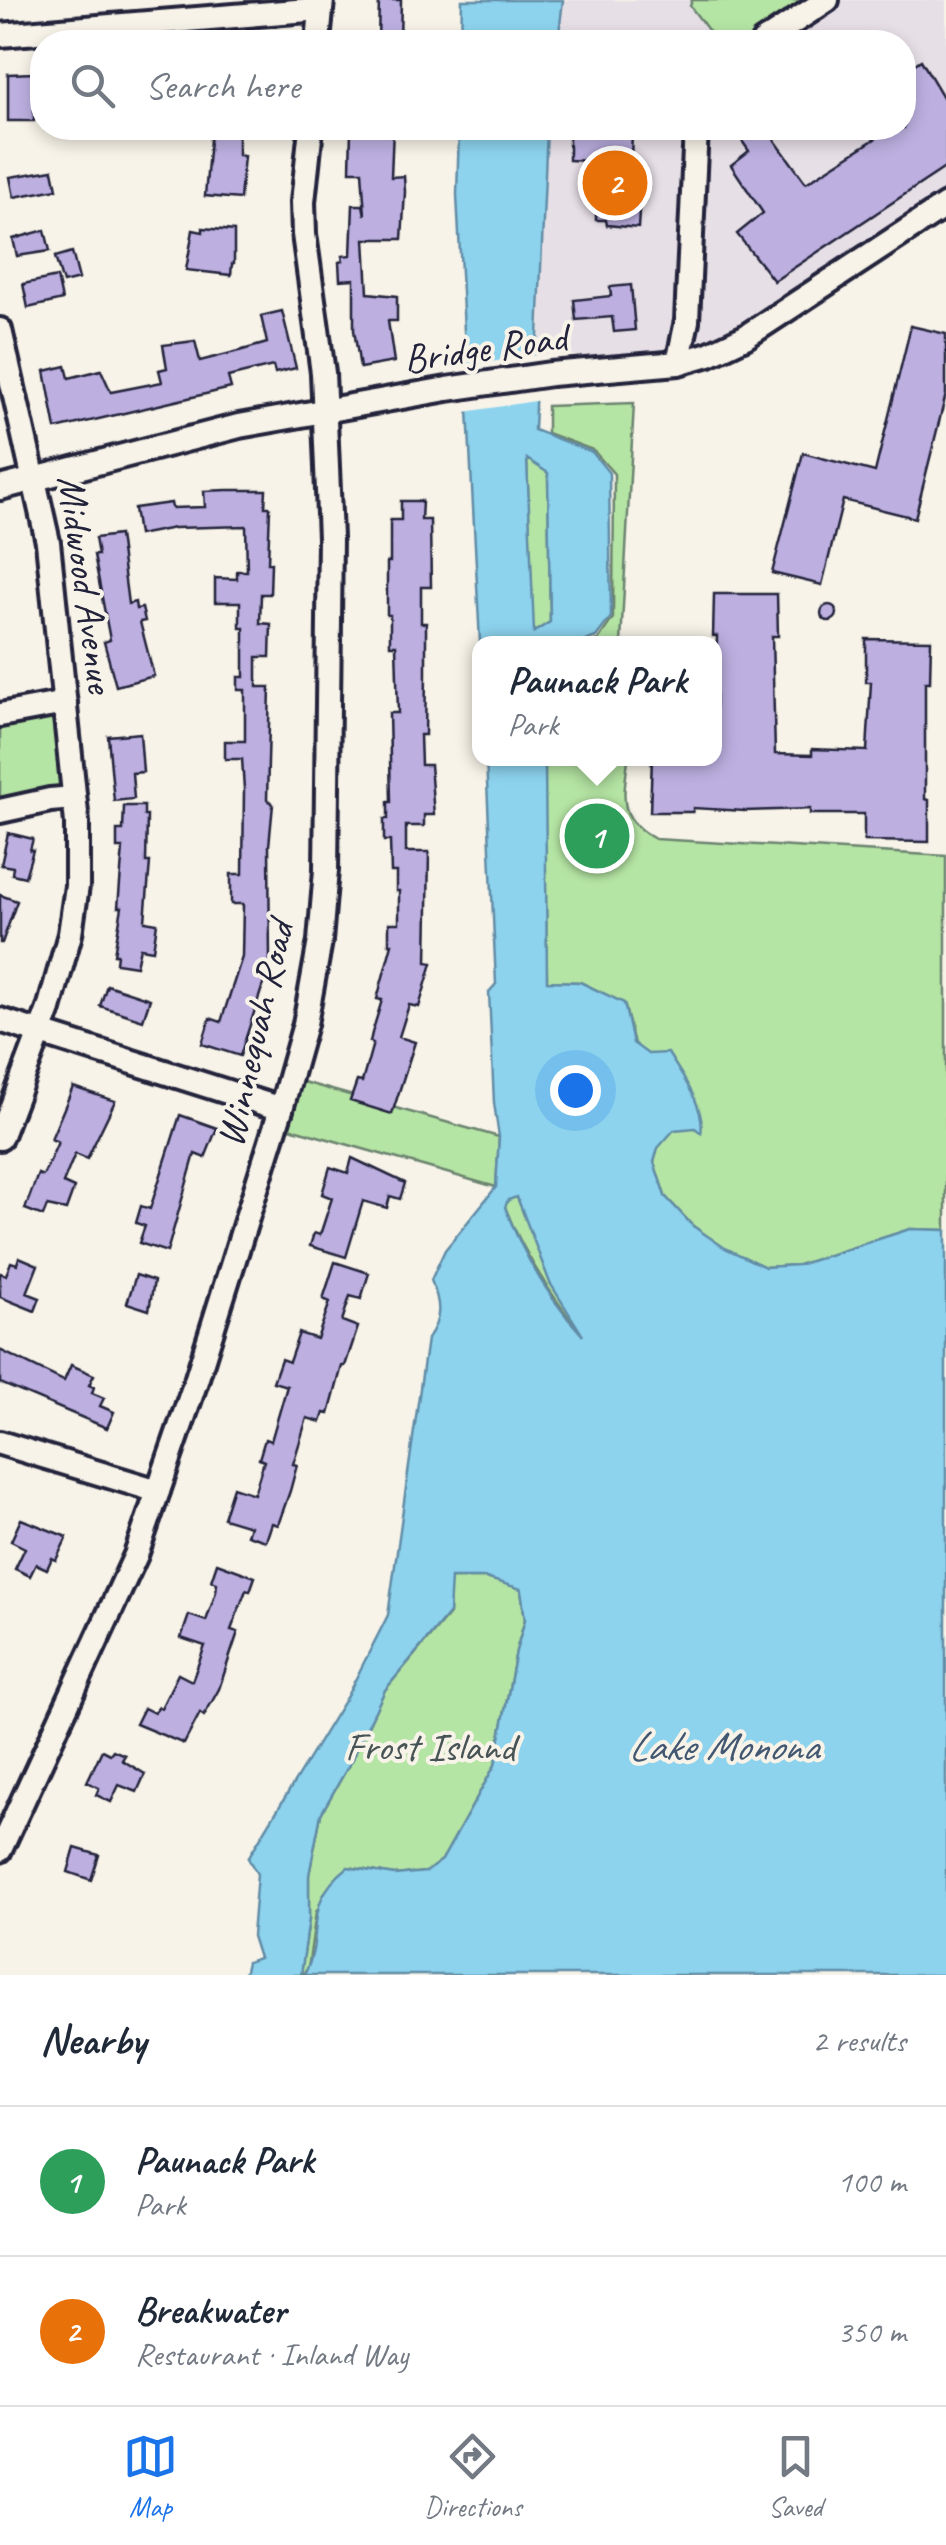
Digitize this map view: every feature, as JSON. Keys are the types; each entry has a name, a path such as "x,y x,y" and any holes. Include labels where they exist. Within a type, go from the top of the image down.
{"street":[{"path":"781,30 827,0"},
{"path":"52,30 322,4 319,30"},
{"path":"0,35 30,32"},
{"name":"Winnequah Road","path":"0,1850 5,1824 124,1584 158,1491 196,1382 280,1109 311,991 326,870 330,538 323,373 304,234 310,140"},
{"path":"678,363 687,321 695,140"},
{"name":"Bridge Road","path":"0,488 239,426 447,389 551,374 678,363 709,354 745,337 946,205"},
{"name":"Midwood Avenue","path":"0,330 48,542 74,798 77,886 70,934 41,1033 0,1138"},
{"path":"0,715 65,704"},
{"path":"0,811 74,798"},
{"path":"0,1020 280,1109"},
{"path":"0,1443 158,1491"}],"shaded area":[{"path":"563,0 946,0 946,205 831,280 678,363 539,353 547,140 916,140 916,30 559,30"}],"green space":[{"path":"692,0 806,1 761,30 708,30 690,6"},
{"path":"634,403 621,636 601,636 613,618 614,474 593,450 547,433 547,406"},
{"path":"527,458 548,472 550,622 533,633"},
{"path":"65,703 74,798 0,811 0,715"},
{"path":"544,766 627,766 628,814 655,839 946,856 946,1230 910,1229 798,1265 765,1267 725,1249 693,1226 665,1196 654,1163 653,1122 624,1003 580,982 547,981"},
{"path":"289,1078 499,1137 496,1187 283,1126"},
{"path":"516,1196 593,1350 555,1299 523,1246 505,1207 508,1199"},
{"name":"Frost Island","path":"450,1578 486,1578 521,1588 525,1619 495,1765 442,1860 426,1872 394,1875 349,1867 316,1912 308,1969 301,1975 309,1919 309,1875 321,1814 385,1690 449,1614"}],"water":[{"path":"462,0 563,0 559,30 461,30"},
{"path":"459,140 546,140 534,430 592,452 609,473 611,617 597,636 480,636 457,195","holes":["527,459 548,473 550,622 534,632"]},
{"name":"Lake Monona","path":"486,766 545,766 547,981 580,982 624,1003 633,1043 648,1054 668,1053 700,1113 701,1133 695,1128 674,1130 658,1148 654,1162 665,1196 693,1226 725,1248 765,1267 798,1265 910,1229 946,1230 946,1975 304,1975 314,1946 319,1907 333,1881 348,1867 394,1875 426,1872 442,1860 495,1765 525,1620 521,1589 486,1578 451,1578 449,1613 385,1690 321,1814 309,1875 309,1919 301,1975 244,1975 247,1962 259,1958 252,1936 257,1874 248,1858 347,1696 388,1615 427,1339 438,1317 431,1280 445,1250 496,1187 499,1137 489,992 496,984","holes":["517,1197 550,1283 583,1336 548,1292 529,1259 505,1207 508,1200"]}],"pier":[{"path":"544,354 541,400 465,412 463,366"}],"building":[{"path":"379,0 401,0 400,30 378,30"},
{"path":"921,60 946,102 946,167 774,281 737,234 763,213 731,165 749,151 741,140 775,140 806,183 873,140 916,140 916,63"},
{"path":"30,73 30,121 8,121 8,74"},
{"path":"210,140 238,140 238,155 244,156 240,199 205,196"},
{"path":"351,140 393,140 391,177 404,176 405,192 402,239 365,239 368,293 397,296 397,321 388,321 394,362 360,368 354,330 354,279 340,280 339,262 343,261 342,256 351,255 353,205 363,205 365,215 362,171 350,171"},
{"path":"569,140 632,140 631,164 642,165 638,228 596,220 596,201 588,201 590,161 569,160"},
{"path":"53,170 57,189 14,197 10,177"},
{"path":"203,228 234,231 231,275 186,270 193,230 203,232"},
{"path":"45,230 50,251 17,256 13,239"},
{"path":"72,252 79,279 63,283 55,257"},
{"path":"57,277 62,300 28,308 23,284"},
{"path":"631,285 635,330 614,332 612,317 576,320 574,300 611,296 610,287"},
{"path":"282,311 296,368 275,373 273,366 228,377 231,388 56,429 45,371 66,366 69,378 101,370 111,392 162,382 159,370 167,368 163,345 195,341 200,361 267,343 261,316"},
{"path":"911,326 946,334 946,394 915,518 843,500 822,585 772,573 803,453 875,472"},
{"path":"266,490 265,507 270,507 270,594 261,594 260,623 271,624 270,657 257,657 257,687 270,687 270,963 240,1056 202,1044 210,1018 221,1022 242,957 243,904 231,904 231,874 243,874 242,759 225,759 225,741 245,741 245,690 238,690 238,677 244,677 244,628 240,628 240,602 215,602 215,578 237,579 237,571 247,571 246,526 174,528 138,535 134,508 171,503 172,508 205,507 204,491"},
{"path":"401,501 422,501 421,520 430,520 431,587 421,587 426,674 425,735 420,735 421,765 430,765 434,815 424,815 424,826 406,826 406,852 429,852 427,962 432,963 419,1007 409,1005 399,1037 415,1042 392,1114 350,1101 357,1081 362,1082 373,1043 370,1042 382,1000 377,999 392,944 389,923 399,923 399,891 396,872 391,872 390,841 384,841 384,819 388,819 391,802 389,713 398,713 396,645 390,645 387,615 387,562 390,520 401,520"},
{"path":"119,535 128,604 135,602 136,609 142,608 145,621 140,622 154,676 116,686 104,642 110,640 94,555 98,555 95,538"},
{"path":"714,594 777,594 778,636 772,636 775,754 812,755 812,749 867,751 871,682 866,682 866,639 931,640 930,682 925,682 929,842 864,841 864,814 810,814 810,809 693,808 693,812 650,812 652,766 722,766 722,636 713,636"},
{"path":"829,605 837,613 829,621 821,613"},
{"path":"140,733 143,772 132,773 134,799 114,801 108,736"},
{"path":"124,806 144,806 147,816 146,862 150,862 145,921 157,923 153,950 140,948 136,966 116,963 114,954 122,907 118,907 123,848 117,848 117,830 123,830"},
{"path":"8,833 33,839 25,877 12,874 13,867 1,865"},
{"path":"0,895 17,901 2,943 0,943"},
{"path":"107,985 150,999 143,1020 100,1006"},
{"path":"73,1087 115,1101 87,1159 75,1154 63,1183 74,1188 66,1210 47,1206 43,1216 25,1209 38,1174 43,1176 58,1142 51,1139"},
{"path":"180,1115 217,1128 205,1158 195,1154 167,1252 139,1243 145,1226 136,1223 141,1206 150,1209"},
{"path":"352,1158 405,1183 400,1199 390,1196 387,1208 363,1201 346,1257 310,1246 314,1233 320,1235 332,1198 322,1194 330,1167 348,1173"},
{"path":"19,1257 38,1265 27,1293 40,1298 35,1311 0,1297 0,1273 6,1275 11,1262 17,1264"},
{"path":"335,1262 369,1273 361,1299 350,1296 342,1321 358,1327 329,1414 324,1413 321,1422 307,1418 293,1464 297,1465 290,1491 278,1525 272,1523 266,1541 247,1535 250,1526 223,1518 233,1487 254,1494 264,1461 259,1459 265,1439 271,1441 287,1386 273,1382 281,1359 289,1362 299,1333 317,1339 330,1302 323,1299"},
{"path":"136,1275 154,1281 149,1310 127,1303"},
{"path":"0,1350 64,1381 71,1365 94,1375 89,1385 94,1387 92,1393 104,1398 100,1406 114,1412 107,1428 0,1383"},
{"path":"21,1519 67,1537 56,1560 52,1558 47,1569 36,1564 30,1576 15,1569 25,1548 11,1541"},
{"path":"217,1563 255,1577 231,1630 238,1632 219,1689 204,1716 200,1713 184,1744 136,1724 144,1708 154,1713 161,1708 178,1674 192,1681 205,1646 181,1638 189,1615 206,1621 216,1592 217,1583 211,1581"},
{"path":"102,1750 125,1755 122,1760 145,1774 137,1792 119,1785 111,1802 96,1795 99,1788 87,1782"},
{"path":"75,1848 99,1855 91,1880 68,1872"}],"place":[{"name":"Breakwater","path":"615,183"},
{"name":"Paunack Park","path":"597,836"}]}
